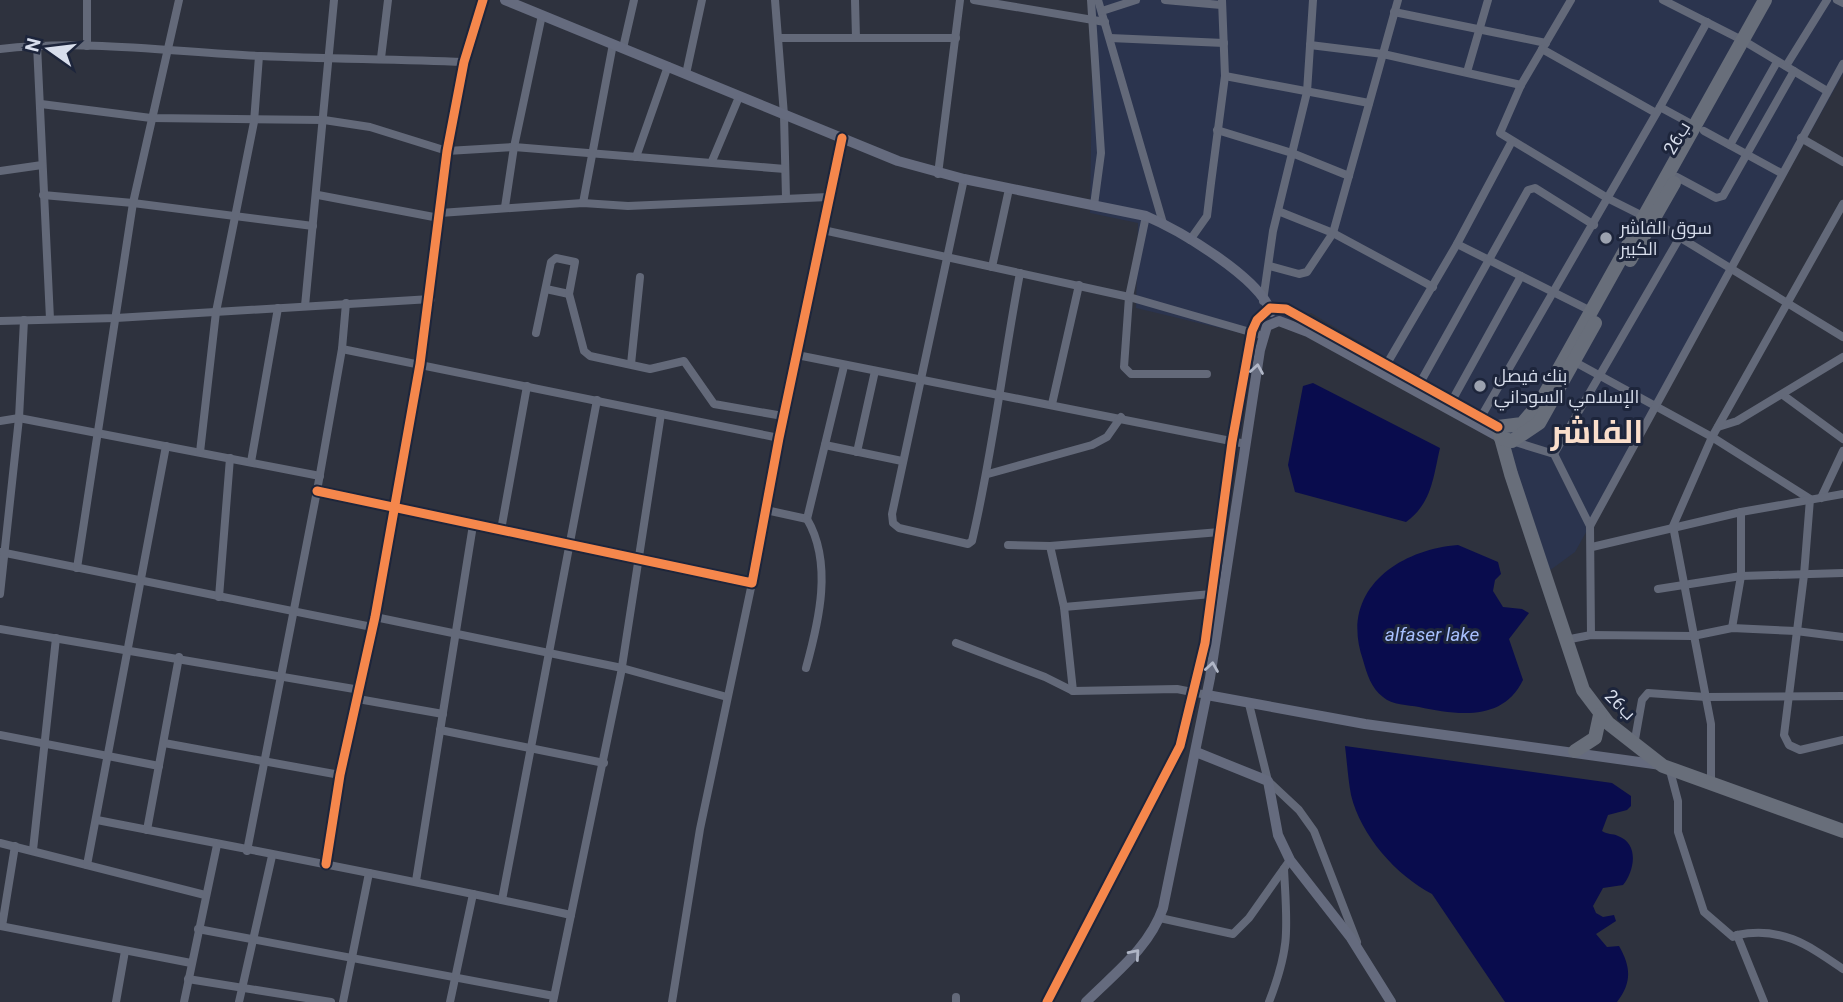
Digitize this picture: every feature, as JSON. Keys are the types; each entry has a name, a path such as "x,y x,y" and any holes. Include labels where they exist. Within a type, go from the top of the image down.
{"highway":[{"name":"26ب","path":"1746,42 1765,0"},
{"name":"26ب","path":"1509,434 1539,423 1648,218 1746,42 1773,0"},
{"name":"26ب","path":"1509,434 1533,414 1591,310 1677,177 1699,128"},
{"name":"26ب","path":"1509,434 1511,474 1565,640 1586,696 1600,715 1634,745 1666,767 1843,831"},
{"path":"1575,751 1595,738 1600,715"}],"street":[{"path":"87,0 87,46"},
{"path":"77,568 133,203 150,118 179,0"},
{"path":"305,306 318,195 334,0"},
{"path":"381,58 388,0"},
{"path":"326,864 340,775 373,622 420,365 447,151 464,62 483,0"},
{"path":"505,0 739,97 938,174 1146,216 1163,223 1236,271 1267,304 1286,309 1450,404 1554,454 1590,526 1591,635"},
{"path":"583,203 591,154 618,46 634,0"},
{"path":"686,74 702,0"},
{"path":"775,0 784,115 786,198"},
{"path":"855,0 856,38"},
{"path":"938,174 960,0"},
{"path":"974,0 1105,22"},
{"path":"1091,0 1101,153 1094,205"},
{"path":"1098,0 1163,223"},
{"path":"1102,11 1136,0"},
{"path":"1165,0 1221,3 1225,76 1207,216 1190,240"},
{"path":"1273,322 1267,304 1270,266 1278,211 1307,92 1313,0"},
{"path":"1270,266 1299,274 1307,272 1333,233 1398,0"},
{"path":"1467,72 1488,0"},
{"path":"1569,0 1521,85 1500,127 1500,133 1609,199 1648,218 1843,337"},
{"path":"1662,0 1746,42 1827,91"},
{"path":"1730,145 1827,0"},
{"path":"1837,0 1843,4"},
{"path":"1394,12 1479,28 1544,46 1658,110 1699,128 1782,173"},
{"path":"505,207 514,147 542,15"},
{"path":"1481,417 1609,199 1707,22"},
{"path":"779,38 956,38"},
{"path":"1110,38 1224,43"},
{"path":"37,45 50,319"},
{"path":"0,49 37,45 167,48 259,56 464,62"},
{"path":"1310,46 1382,54 1521,85"},
{"path":"200,452 216,312 254,122 259,56"},
{"path":"1590,526 1733,270 1782,173 1843,64"},
{"path":"636,157 668,66"},
{"path":"1677,177 1720,198 1747,155 1785,66"},
{"path":"1225,76 1369,103"},
{"path":"712,161 739,97"},
{"path":"41,104 150,118 254,122 324,120 370,127 447,151 514,147 785,169"},
{"path":"1217,130 1292,153 1349,176"},
{"path":"671,1002 700,829 727,697 744,633 783,416 842,138"},
{"path":"1801,138 1843,163"},
{"path":"1384,368 1433,287 1512,141"},
{"path":"0,171 42,165"},
{"path":"964,180 902,461 893,523 899,528 968,544 988,474 998,393 1020,273"},
{"path":"992,267 1009,189"},
{"path":"1420,383 1531,189 1594,225"},
{"path":"43,195 133,203 313,226"},
{"path":"318,195 440,216 505,207 583,203 628,206 828,197"},
{"path":"1711,783 1711,724 1673,526 1717,427 1843,204"},
{"path":"1278,211 1333,233 1433,287"},
{"path":"1146,216 1129,297 1124,367 1131,374 1207,374"},
{"path":"823,230 1129,297 1264,336"},
{"path":"1554,454 1679,237"},
{"path":"1457,244 1591,310"},
{"path":"537,333 553,259 575,262 569,294 584,351 590,356 650,369 684,360 714,404 783,416"},
{"path":"1450,404 1521,276"},
{"path":"631,364 640,277"},
{"path":"1052,404 1079,285"},
{"path":"546,289 569,294"},
{"path":"0,321 116,318 430,299"},
{"path":"247,851 267,762 320,476 342,349 346,303"},
{"path":"1047,1002 1114,868 1164,780 1180,746 1223,593 1232,442 1252,331 1267,304"},
{"path":"251,462 278,308"},
{"path":"0,594 2,553 19,418 23,320"},
{"path":"1086,1002 1123,968 1148,938 1160,918 1206,695 1211,594 1220,532 1229,512 1246,444 1267,326 1273,322 1284,322 1308,332 1420,383 1450,404 1481,417 1509,434"},
{"path":"342,349 779,438"},
{"path":"797,355 1121,417 1246,444"},
{"path":"1717,427 1737,421 1843,357"},
{"path":"1573,361 1712,437 1810,499"},
{"path":"806,668 812,644 821,571 820,547 807,519 844,366"},
{"path":"857,452 875,371"},
{"path":"501,530 527,386"},
{"path":"1241,393 1253,396"},
{"path":"1783,395 1843,439"},
{"path":"502,900 533,749 597,400"},
{"path":"198,929 352,957 554,999 622,668 661,414"},
{"path":"988,474 1092,446 1107,437 1121,417"},
{"path":"0,421 19,418 320,476"},
{"path":"825,445 902,461"},
{"path":"87,865 130,650 166,446"},
{"path":"1821,498 1843,451"},
{"path":"219,597 230,458"},
{"path":"317,491 752,583"},
{"path":"1592,548 1673,526 1843,494"},
{"path":"1810,499 1804,575 1784,735 1789,745 1800,750 1843,740"},
{"path":"766,510 807,519"},
{"path":"1732,628 1741,576 1741,512"},
{"path":"416,881 472,525"},
{"path":"1008,545 1050,546 1220,532"},
{"path":"1050,546 1064,607 1073,691"},
{"path":"2,553 219,597 456,634 550,652 622,668 727,697"},
{"path":"1658,589 1741,576 1843,573"},
{"path":"1064,607 1223,593"},
{"path":"1565,640 1591,635 1693,636 1732,628 1796,631 1843,637"},
{"path":"0,629 283,676 443,714"},
{"path":"33,850 47,744 56,638"},
{"path":"956,643 1045,677 1073,691 1194,691 1249,704 1365,724 1575,751 1666,767 1678,801 1678,832 1704,912 1733,937 1775,932 1802,943 1843,970"},
{"path":"147,830 179,657"},
{"path":"1634,745 1644,694 1706,697 1843,696"},
{"path":"1249,704 1287,864 1289,937 1284,964 1269,1002"},
{"path":"440,730 604,763"},
{"path":"0,735 159,766"},
{"path":"164,743 340,775"},
{"path":"1180,746 1268,781 1299,810 1314,831 1362,954 1388,1000"},
{"path":"1164,780 1188,786"},
{"path":"97,820 272,856 416,881 571,915"},
{"path":"0,843 205,895"},
{"path":"184,1002 216,845"},
{"path":"15,846 1,926 191,963"},
{"path":"239,1002 272,856"},
{"path":"1160,918 1233,934 1249,918 1287,864"},
{"path":"1287,864 1362,954"},
{"path":"343,1002 369,873"},
{"path":"450,1002 473,894"},
{"path":"1737,935 1764,1002"},
{"path":"116,1002 124,951"},
{"path":"188,979 331,1002"}],"shaded area":[{"path":"1089,0 1843,0 1843,74 1575,552 1549,571 1497,423 1311,313 1245,334 1136,308 1138,223 1090,213 1093,14"}],"water":[{"path":"1313,383 1440,448 1426,498 1415,515 1406,522 1295,492 1288,465 1303,386"},
{"name":"alfaser lake","path":"1458,545 1498,562 1501,574 1495,580 1493,591 1503,607 1522,609 1529,613 1509,639 1523,680 1504,703 1478,712 1448,712 1391,702 1372,685 1363,660 1358,636 1359,614 1366,595 1378,579 1394,566 1435,549"},
{"path":"1345,746 1612,783 1631,796 1631,806 1627,810 1608,815 1602,831 1618,836 1630,845 1633,859 1630,873 1623,885 1603,888 1593,906 1596,913 1603,917 1614,915 1616,921 1596,934 1607,947 1619,946 1628,968 1625,988 1617,1002 1505,1002 1432,894 1393,865 1363,825 1351,795"}],"cycle path":[{"path":"326,864 340,775 375,617 420,364 447,151 464,62 483,0"},
{"path":"317,491 752,583 779,438 842,138"},
{"path":"1047,1002 1180,746 1205,643 1232,442 1252,331 1257,320 1270,308 1286,309 1498,427"}],"place":[{"name":"سوق الفاشر الكبير","path":"1606,238"},
{"name":"بنك فيصل الإسلامي السوداني","path":"1480,386"}],"district":[{"name":"الفاشر","path":"1597,432"}]}
